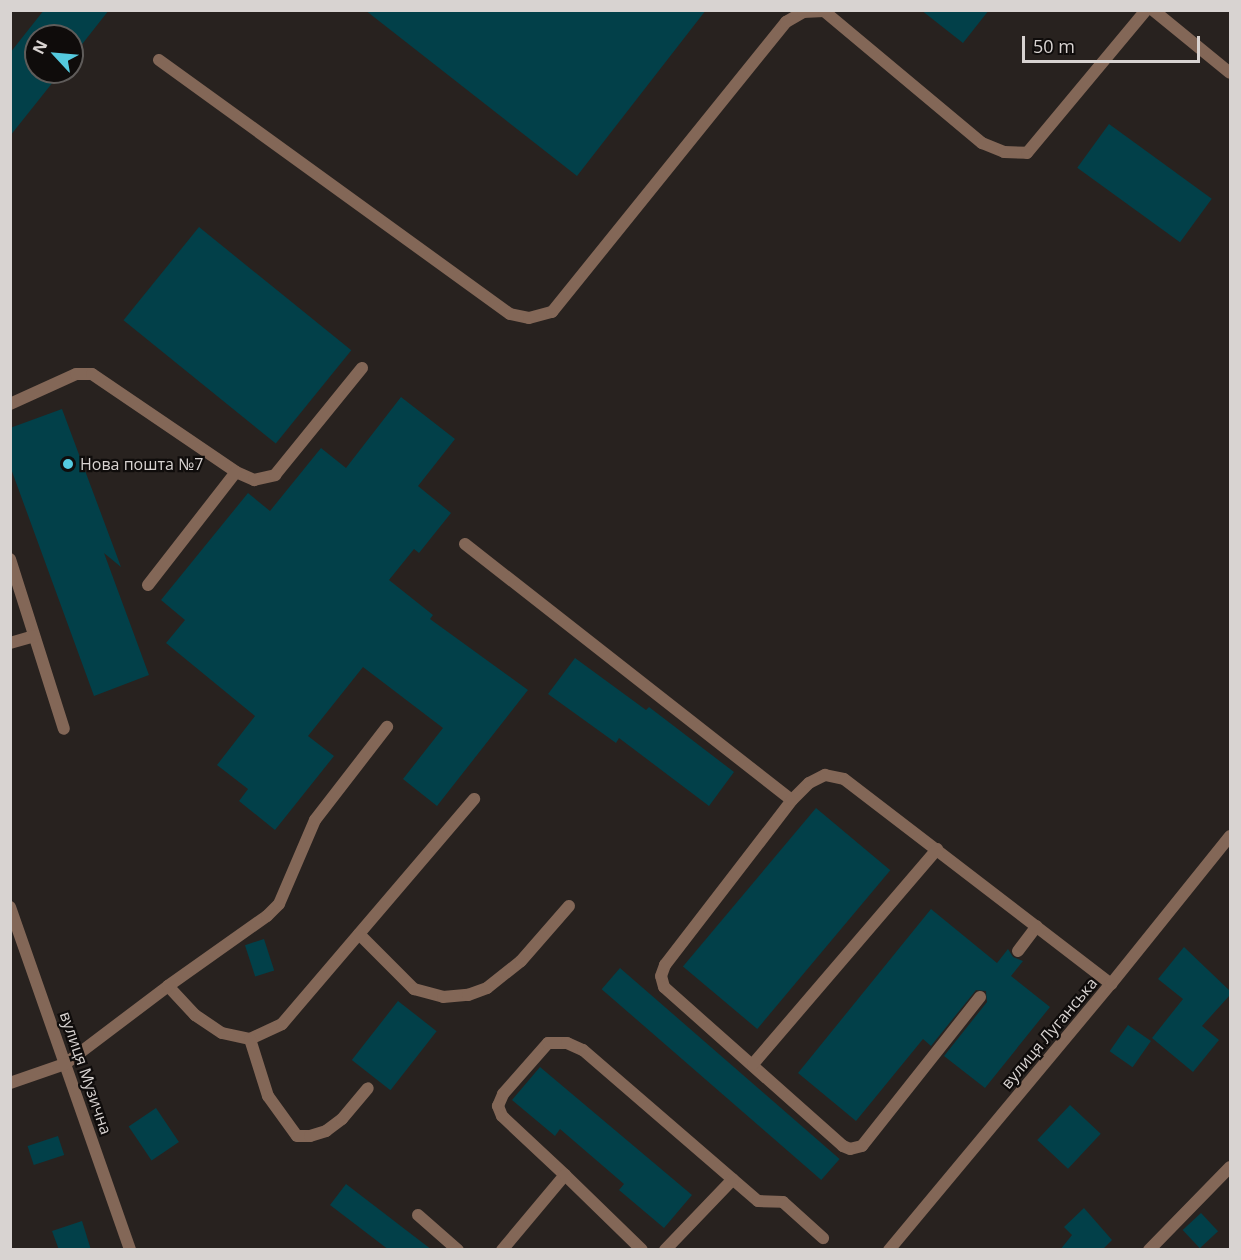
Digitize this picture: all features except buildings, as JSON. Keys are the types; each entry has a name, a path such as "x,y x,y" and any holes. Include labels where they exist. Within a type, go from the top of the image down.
{"street":[{"path":"159,60 510,314 529,318 552,312 786,22 803,12 824,11 981,143 1004,152 1027,153 1146,10"},
{"path":"1153,10 1230,73"},
{"path":"10,404 76,374 92,374 236,471 254,480 275,475 362,368"},
{"path":"148,585 236,471"},
{"path":"465,544 792,800"},
{"path":"10,559 64,729"},
{"path":"10,643 34,636"},
{"path":"10,1083 65,1064 168,986 267,916 279,903 315,820 387,727"},
{"path":"980,997 862,1146 850,1149 843,1146 664,987 661,976 665,965 792,800 809,783 825,775 843,779 1111,984"},
{"path":"168,986 195,1015 222,1033 250,1039 282,1024 474,799"},
{"name":"вулиця Луганська","path":"889,1250 1111,984 1230,836"},
{"path":"753,1064 937,849"},
{"path":"359,934 414,989 443,997 468,994 487,988 520,961 569,906"},
{"name":"вулиця Музична","path":"10,907 130,1250"},
{"path":"1018,951 1037,927"},
{"path":"250,1039 268,1096 297,1136 310,1136 326,1131 342,1119 368,1088"},
{"path":"642,1250 502,1116 498,1106 503,1094 548,1043 567,1043 583,1050 761,1202 783,1202 823,1239"},
{"path":"1149,1250 1230,1167"},
{"path":"502,1250 565,1175"},
{"path":"665,1250 733,1179"},
{"path":"418,1215 458,1250"}],"place":[{"name":"Нова пошта №7","path":"68,464"}]}
